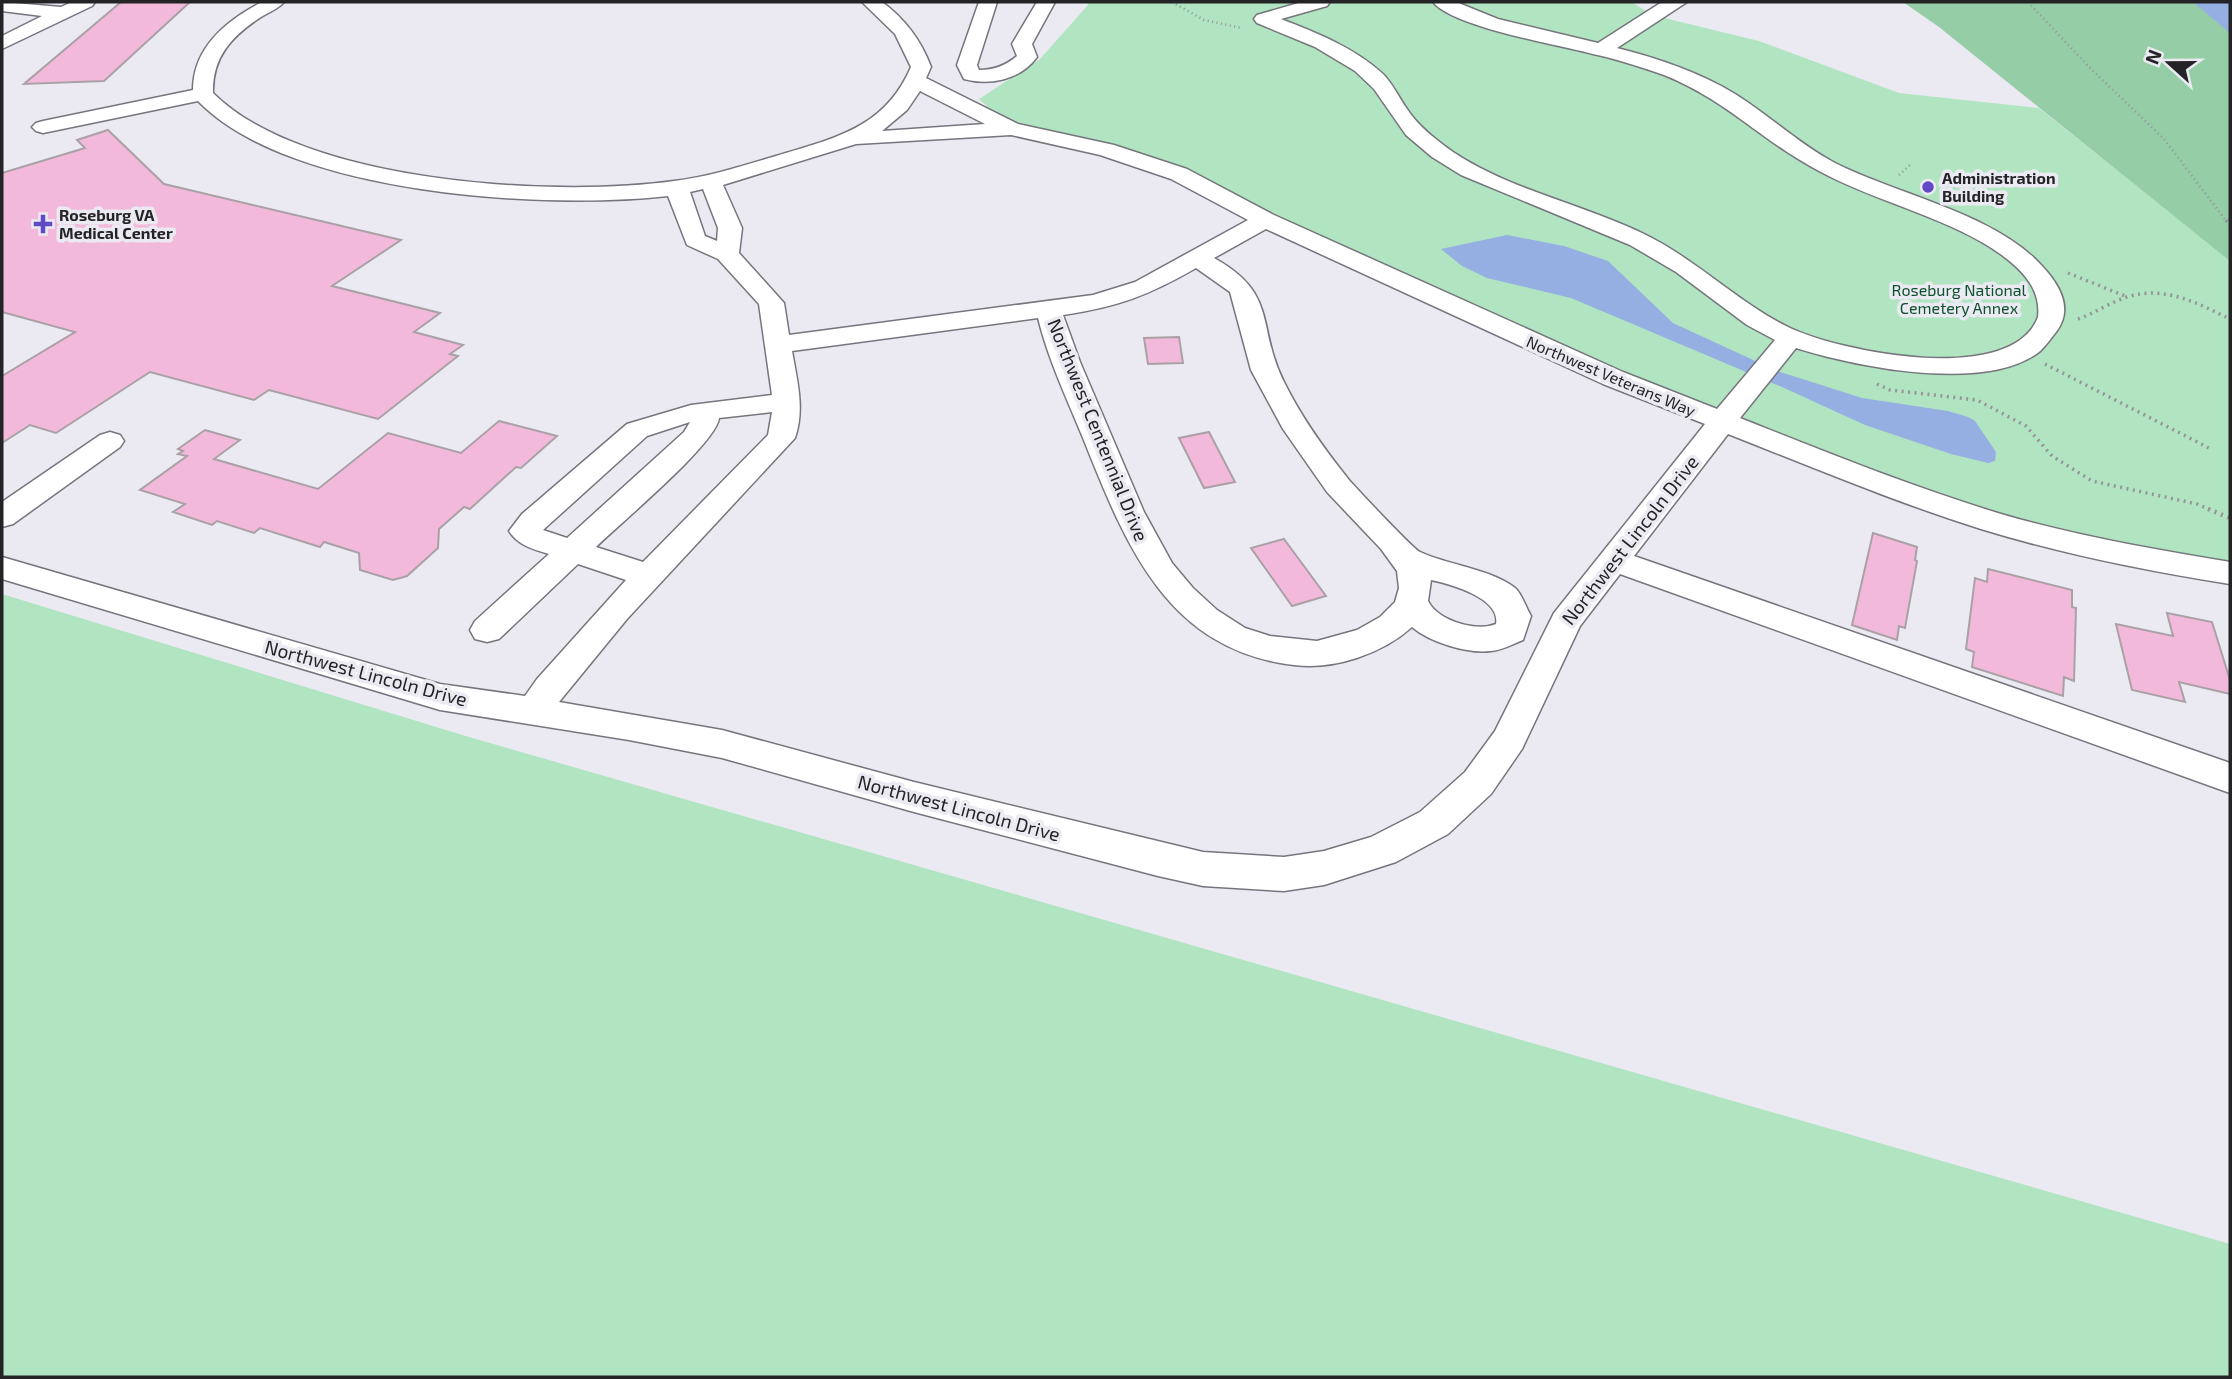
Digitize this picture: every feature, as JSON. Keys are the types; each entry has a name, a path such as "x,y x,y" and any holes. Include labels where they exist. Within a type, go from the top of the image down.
{"street":[{"path":"2,43 86,2"},
{"path":"43,127 203,94 203,72 211,51 241,22 275,2"},
{"path":"871,2 902,28 915,49 921,67 917,82"},
{"path":"988,2 967,65 971,75 1001,74 1020,65 1027,57 1022,44 1046,2"},
{"path":"1321,2 1264,19 1335,49 1376,78 1407,124 1461,167 1521,195 1591,219 1638,240 1700,278 1762,324 1791,338 1863,358 1902,364 1945,366 1996,361 2020,352 2039,337 2049,324 2053,301 2043,284 2011,250 1987,234 1827,167 1802,153 1737,104 1713,91 1647,63 1497,24 1442,2"},
{"path":"1601,50 1643,24 1660,9 1678,2"},
{"path":"11,5 62,13"},
{"name":"Northwest Veterans Way","path":"848,141 891,115 907,100 917,82 1011,130 1140,159 1179,174 1266,220 1613,378 1721,423 1874,481 1993,522 2137,557 2230,573"},
{"name":"Northwest Veterans Way","path":"203,94 231,120 267,139 326,161 400,178 490,190 586,194 677,188 848,141 901,134 1011,130"},
{"path":"709,180 730,228 727,254"},
{"path":"533,712 548,688 580,650 781,438 786,424 787,402 771,303 727,254 695,240 677,188"},
{"name":"Northwest Centennial Drive","path":"1266,220 1144,287 1097,302 1049,309 1055,332 1128,514 1153,562 1184,599 1223,633 1249,644 1283,652 1322,654 1350,647 1382,633 1403,615 1412,601"},
{"path":"1196,258 1236,282 1244,292 1260,360 1278,396 1306,441 1344,493 1414,573 1415,596 1412,601 1418,614 1429,623 1472,639 1493,639 1511,631 1514,616 1504,597 1475,583 1403,558"},
{"path":"778,345 1049,309"},
{"name":"Northwest Lincoln Drive","path":"2,568 440,697 641,728 722,744 914,797 1158,859 1203,869 1284,874 1324,868 1381,850 1434,823 1478,783 1509,739 1566,621 1791,338"},
{"path":"649,576 531,537 526,531 637,430 653,422 705,412 787,402"},
{"path":"487,630 694,438 704,423 705,412"},
{"path":"2,517 110,441"},
{"path":"1613,560 2230,778"}],"path":[{"path":"1172,2 1196,17 1229,26 1248,28 1272,22"},
{"path":"2028,2 2090,68 2164,139 2230,226"},
{"path":"2104,289 2126,297"},
{"path":"2049,324 2068,328 2074,320 2126,297 2155,292 2203,304 2230,319"},
{"path":"2020,352 2209,448"},
{"path":"1863,358 1865,372 1871,381 1882,387 1956,396 1998,408 2026,426 2052,456 2092,481 2197,504 2230,517"}],"green space":[{"name":"Roseburg National Cemetery Annex","path":"1087,2 1632,2 1652,15 1759,41 1899,93 2039,108 2230,260 2230,573 1993,522 1799,453 1106,150 1000,118 979,99 1040,59 1088,5"},
{"path":"1903,2 2194,2 2230,32 2230,261 1939,27"},
{"path":"2,594 469,737 2230,1244 2230,1377 2,1377"}],"water":[{"path":"2193,2 2230,2 2230,33"},
{"path":"1507,235 1564,246 1608,261 1673,323 1777,371 1862,398 1948,411 1968,417 1975,421 1996,452 1995,461 1988,463 1951,454 1865,425 1571,298 1487,278 1462,266 1441,249"}],"building":[{"path":"121,2 190,2 104,81 24,84"},
{"path":"108,130 164,184 401,240 332,286 440,313 414,332 463,345 450,354 458,356 378,419 269,390 254,400 150,372 56,433 30,425 2,443 2,376 75,332 2,312 2,173 85,148 77,140"},
{"path":"1179,337 1183,363 1148,364 1144,338"},
{"path":"499,421 557,436 521,468 516,467 470,509 464,507 439,529 438,548 407,576 393,580 360,570 359,553 324,542 320,547 260,528 254,533 217,521 212,525 173,512 185,504 140,490 187,456 178,454 183,451 178,449 205,430 240,440 214,459 318,489 388,433 461,453"},
{"path":"1209,432 1235,482 1204,488 1179,438"},
{"path":"1873,533 1917,547 1905,628 1899,626 1897,640 1852,625"},
{"path":"1284,539 1326,596 1292,606 1251,548"},
{"path":"1988,569 2072,590 2072,607 2076,608 2074,681 2064,677 2063,696 1972,667 1974,652 1966,649 1975,578 1987,582"},
{"path":"2167,613 2212,622 2230,680 2230,694 2179,682 2185,702 2132,690 2116,624 2173,636"}],"place":[{"name":"Administration Building","path":"1928,187"},
{"name":"Roseburg VA Medical Center","path":"43,224"}]}
